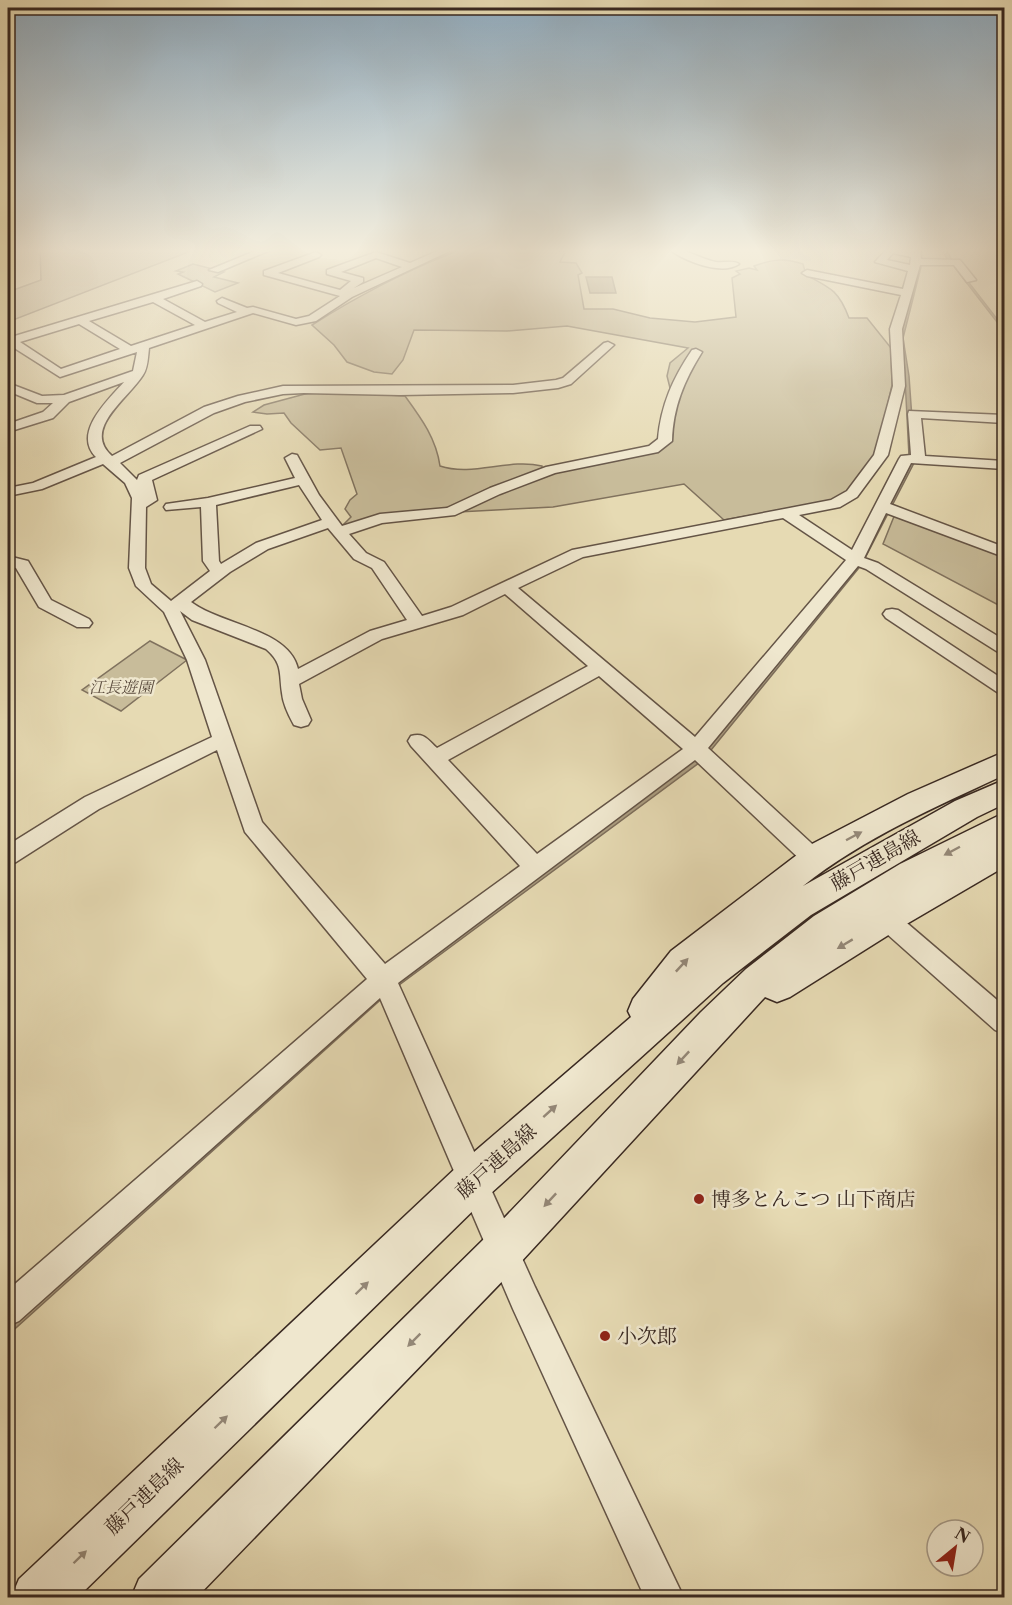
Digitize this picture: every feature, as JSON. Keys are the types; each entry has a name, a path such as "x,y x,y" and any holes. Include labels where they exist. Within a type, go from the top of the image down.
{"main road":[{"path":"607,1060 683,962 814,859 919,802 1005,763"},
{"name":"藤戸連島線","path":"38,1598 474,1180 607,1060 711,972 800,905 935,825 1005,791"},
{"name":"藤戸連島線","path":"158,1598 504,1250 714,1024 758,980 826,926 911,873 1005,825"},
{"path":"714,1024 886,919 1005,852"}],"street":[{"path":"67,324 11,341 90,391"},
{"path":"86,324 131,351"},
{"path":"200,324 204,326"},
{"path":"60,373 143,348 210,324"},
{"path":"290,681 375,635 457,611 578,553 835,504 852,494 881,455 899,386 895,337 898,324"},
{"path":"8,492 37,486 107,461 208,411 242,399 283,390 304,389 400,391 546,386 567,381 608,345"},
{"path":"143,348 139,373 102,415 94,439 98,451 131,481 139,498 137,568 144,585 175,606 272,645 289,661 291,694 301,720"},
{"path":"175,606 219,572 262,546 336,527 380,519 450,512 495,491 551,470 653,449 665,441 670,399 675,385 696,352"},
{"path":"8,387 41,400 65,399 139,373"},
{"path":"8,428 48,415 65,399"},
{"path":"8,1310 387,986 536,868 696,749 859,561 912,459 914,414 1005,419"},
{"path":"139,509 150,500 144,478 255,429"},
{"path":"881,455 1005,465"},
{"path":"292,458 312,496 360,556 378,565 418,623"},
{"path":"171,507 208,502 304,480"},
{"path":"208,502 211,561 219,572"},
{"path":"887,507 1005,552"},
{"path":"786,513 859,561 1005,648"},
{"path":"8,561 22,564 45,603 83,623"},
{"path":"507,587 696,749 814,859"},
{"path":"175,606 253,826 387,986 504,1250 665,1598"},
{"path":"892,614 1005,688"},
{"path":"434,759 600,667"},
{"path":"8,856 92,803 224,740"},
{"path":"418,741 536,868"},
{"path":"886,919 1005,1022"}],"green space":[{"path":"872,324 891,348 892,385 876,457 848,492 833,500 724,520 684,484 553,507 458,512 498,493 555,471 657,450 673,400 667,376 670,363 688,348 567,326 507,331 414,330 403,360 392,374 374,372 347,362 334,345 312,325"},
{"path":"316,391 405,396 431,437 440,466 465,470 529,464 542,466 542,471 449,510 344,528 343,525 351,517 345,509 357,494 341,448 320,450 291,423 284,413 253,412 264,405"},
{"path":"895,514 1004,556 1004,608 883,544"},
{"name":"江長遊園","path":"150,641 187,660 121,711 82,690"}],"shaded area":[{"path":"903,324 907,324 903,338 909,376 915,461 862,564 703,760 387,994 8,1335 8,1323 176,1170 383,988 696,756 820,610 909,456 904,359 899,338"}],"place":[{"name":"博多とんこつ 山下商店","path":"699,1199"},
{"name":"小次郎","path":"605,1336"}]}
